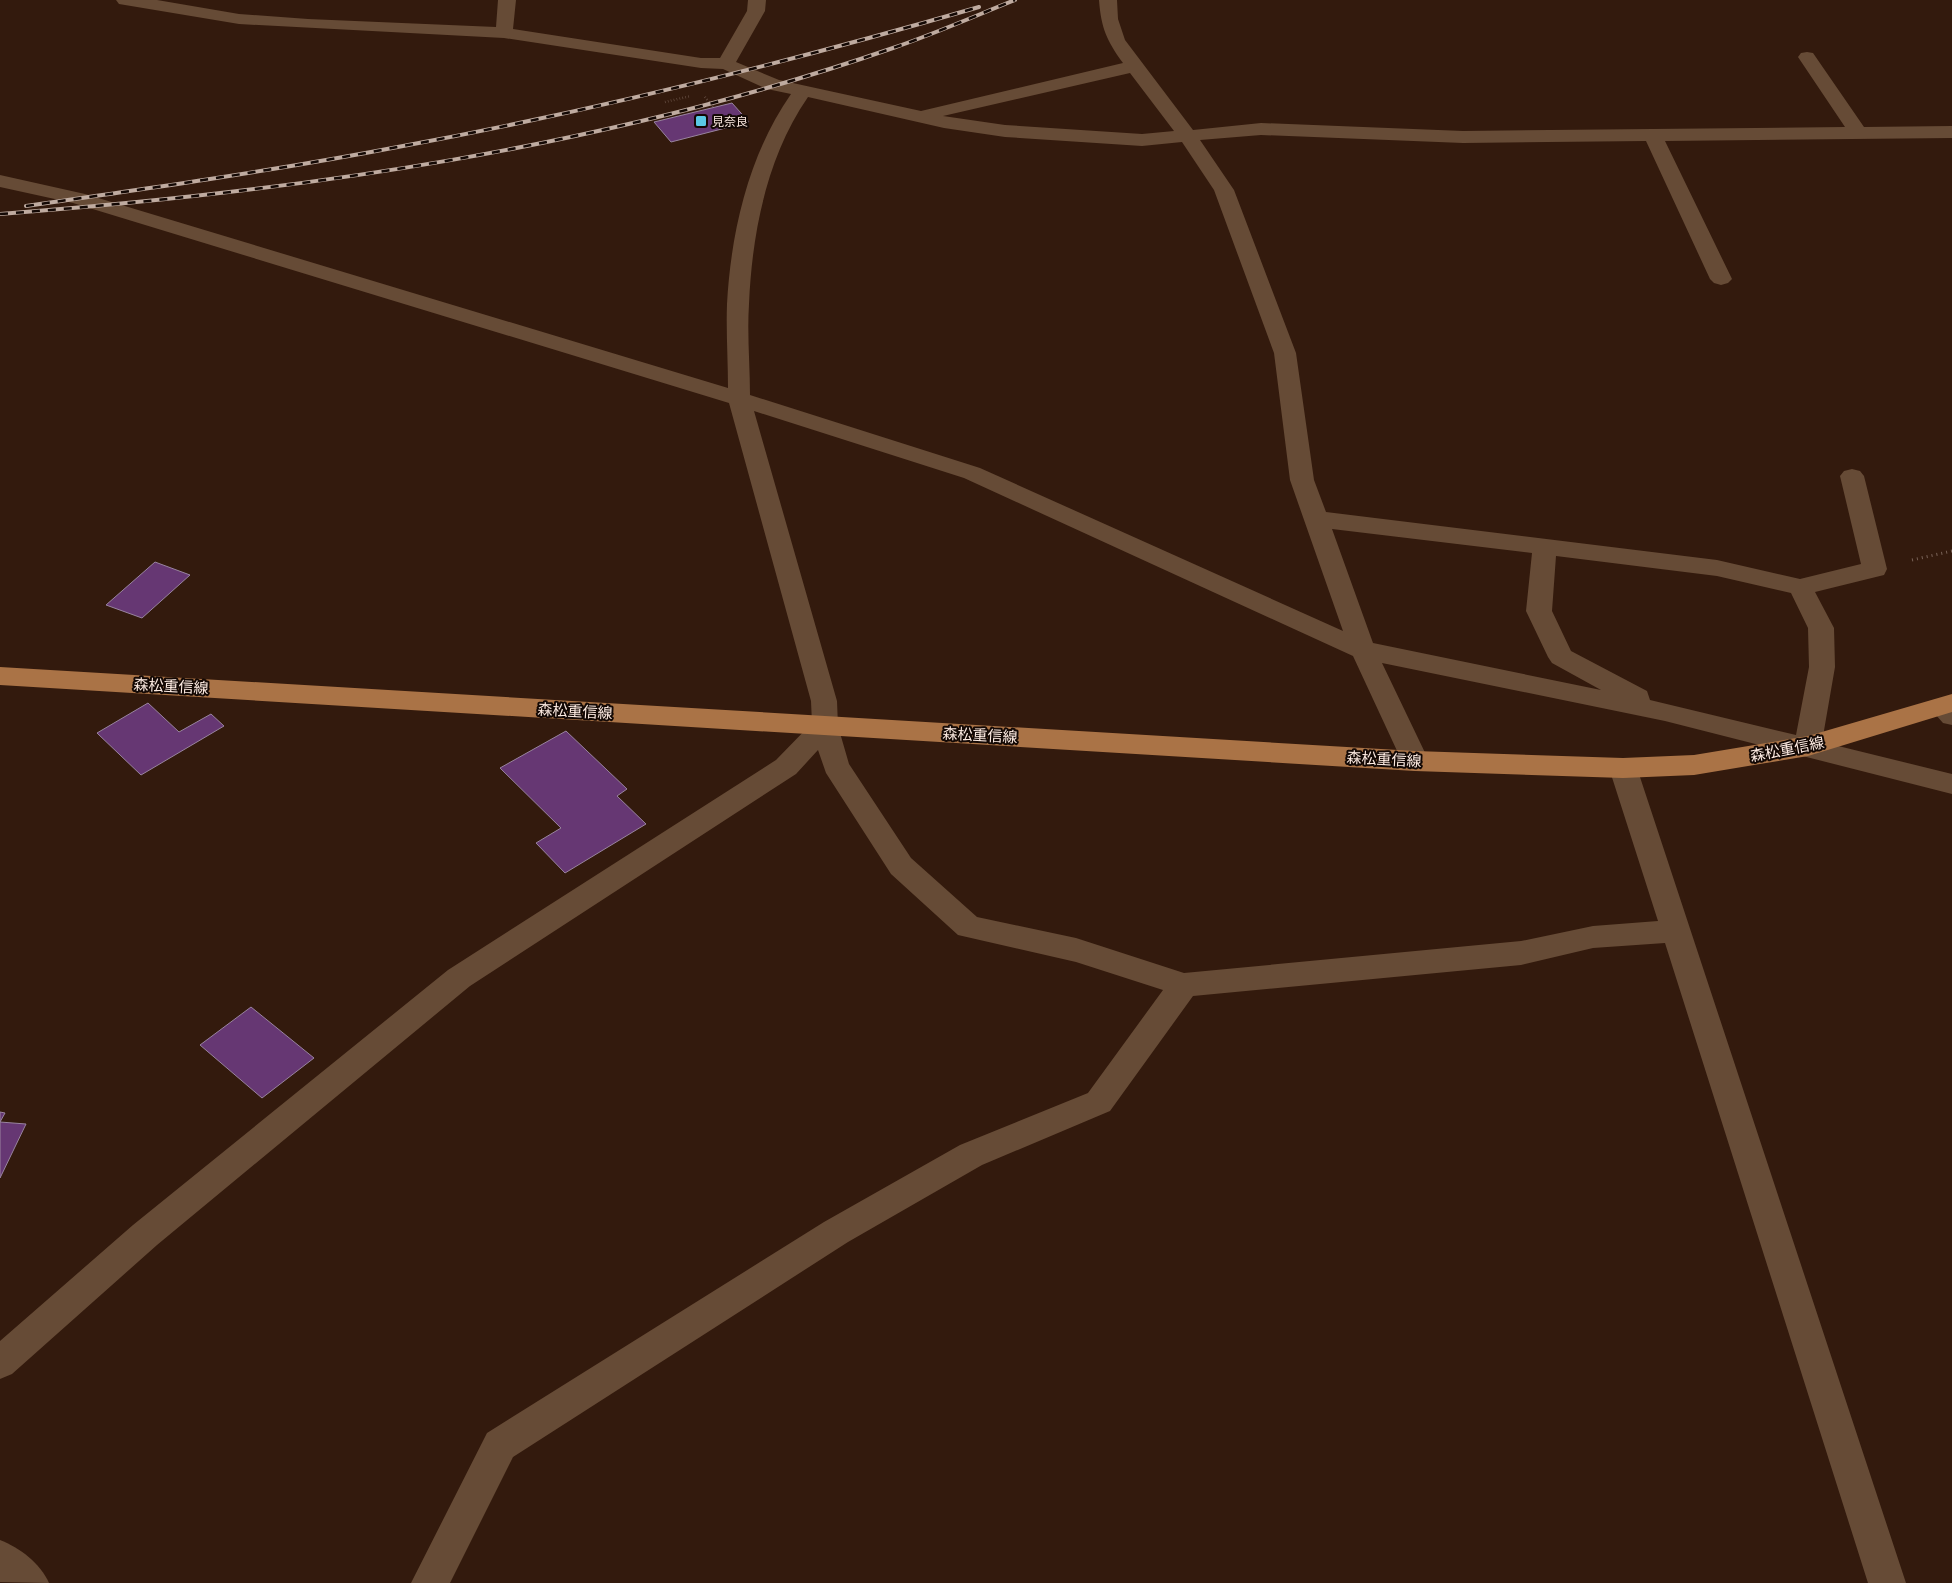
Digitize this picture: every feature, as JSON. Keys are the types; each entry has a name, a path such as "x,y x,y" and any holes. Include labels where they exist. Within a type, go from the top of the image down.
{"main road":[{"name":"森松重信線","path":"0,676 1416,761 1623,768 1694,765 1808,746 1948,709"}],"street":[{"path":"125,0 249,20 504,33 700,63 726,64 774,85 944,122 1005,131 1142,140 1261,128 1463,137 1952,132"},
{"path":"504,33 507,0"},
{"path":"726,64 756,11 757,0"},
{"path":"1108,0 1109,19 1116,40 1187,135 1224,190 1285,353 1302,480 1363,650 1416,761"},
{"path":"1807,57 1859,134"},
{"path":"944,122 925,114 1135,66"},
{"path":"803,91 786,115 762,170 746,232 738,304 739,399 824,701 824,726 836,766 901,866 968,927 1076,950 1184,985 1521,954 1593,937 1676,931"},
{"path":"1653,136 1721,279"},
{"path":"0,181 78,198 739,399 972,473 1363,650 1665,712 1808,746 1952,784"},
{"path":"1316,519 1717,568 1800,587 1875,569 1852,476"},
{"path":"1545,546 1538,610 1560,656 1665,712"},
{"path":"1800,587 1821,628 1822,667 1808,746"},
{"path":"0,1363 145,1235 459,978 786,767 824,726"},
{"path":"1623,768 1887,1583"},
{"path":"430,1583 500,1445 828,1237 954,1164 971,1155 1100,1102 1184,985"},
{"path":"0,1558 30,1583"}],"path":[{"path":"702,93 714,108"},
{"path":"665,102 693,95"}],"building":[{"path":"732,103 749,122 671,142 654,122"},
{"path":"155,562 190,575 142,618 106,605"},
{"path":"148,703 179,732 211,714 224,726 141,775 97,733"},
{"path":"566,731 627,789 617,796 646,824 565,873 536,843 561,828 500,768"},
{"path":"251,1007 314,1058 262,1098 200,1045"},
{"path":"0,1112 5,1113 0,1122"},
{"path":"0,1122 26,1124 0,1178"}],"railway":[{"path":"0,214 114,204 340,178 452,160 564,138 675,113 784,83 908,43 1015,0"},
{"path":"26,206 309,163 549,117 765,66 979,7"}],"place":[{"name":"見奈良","path":"701,121"}]}
